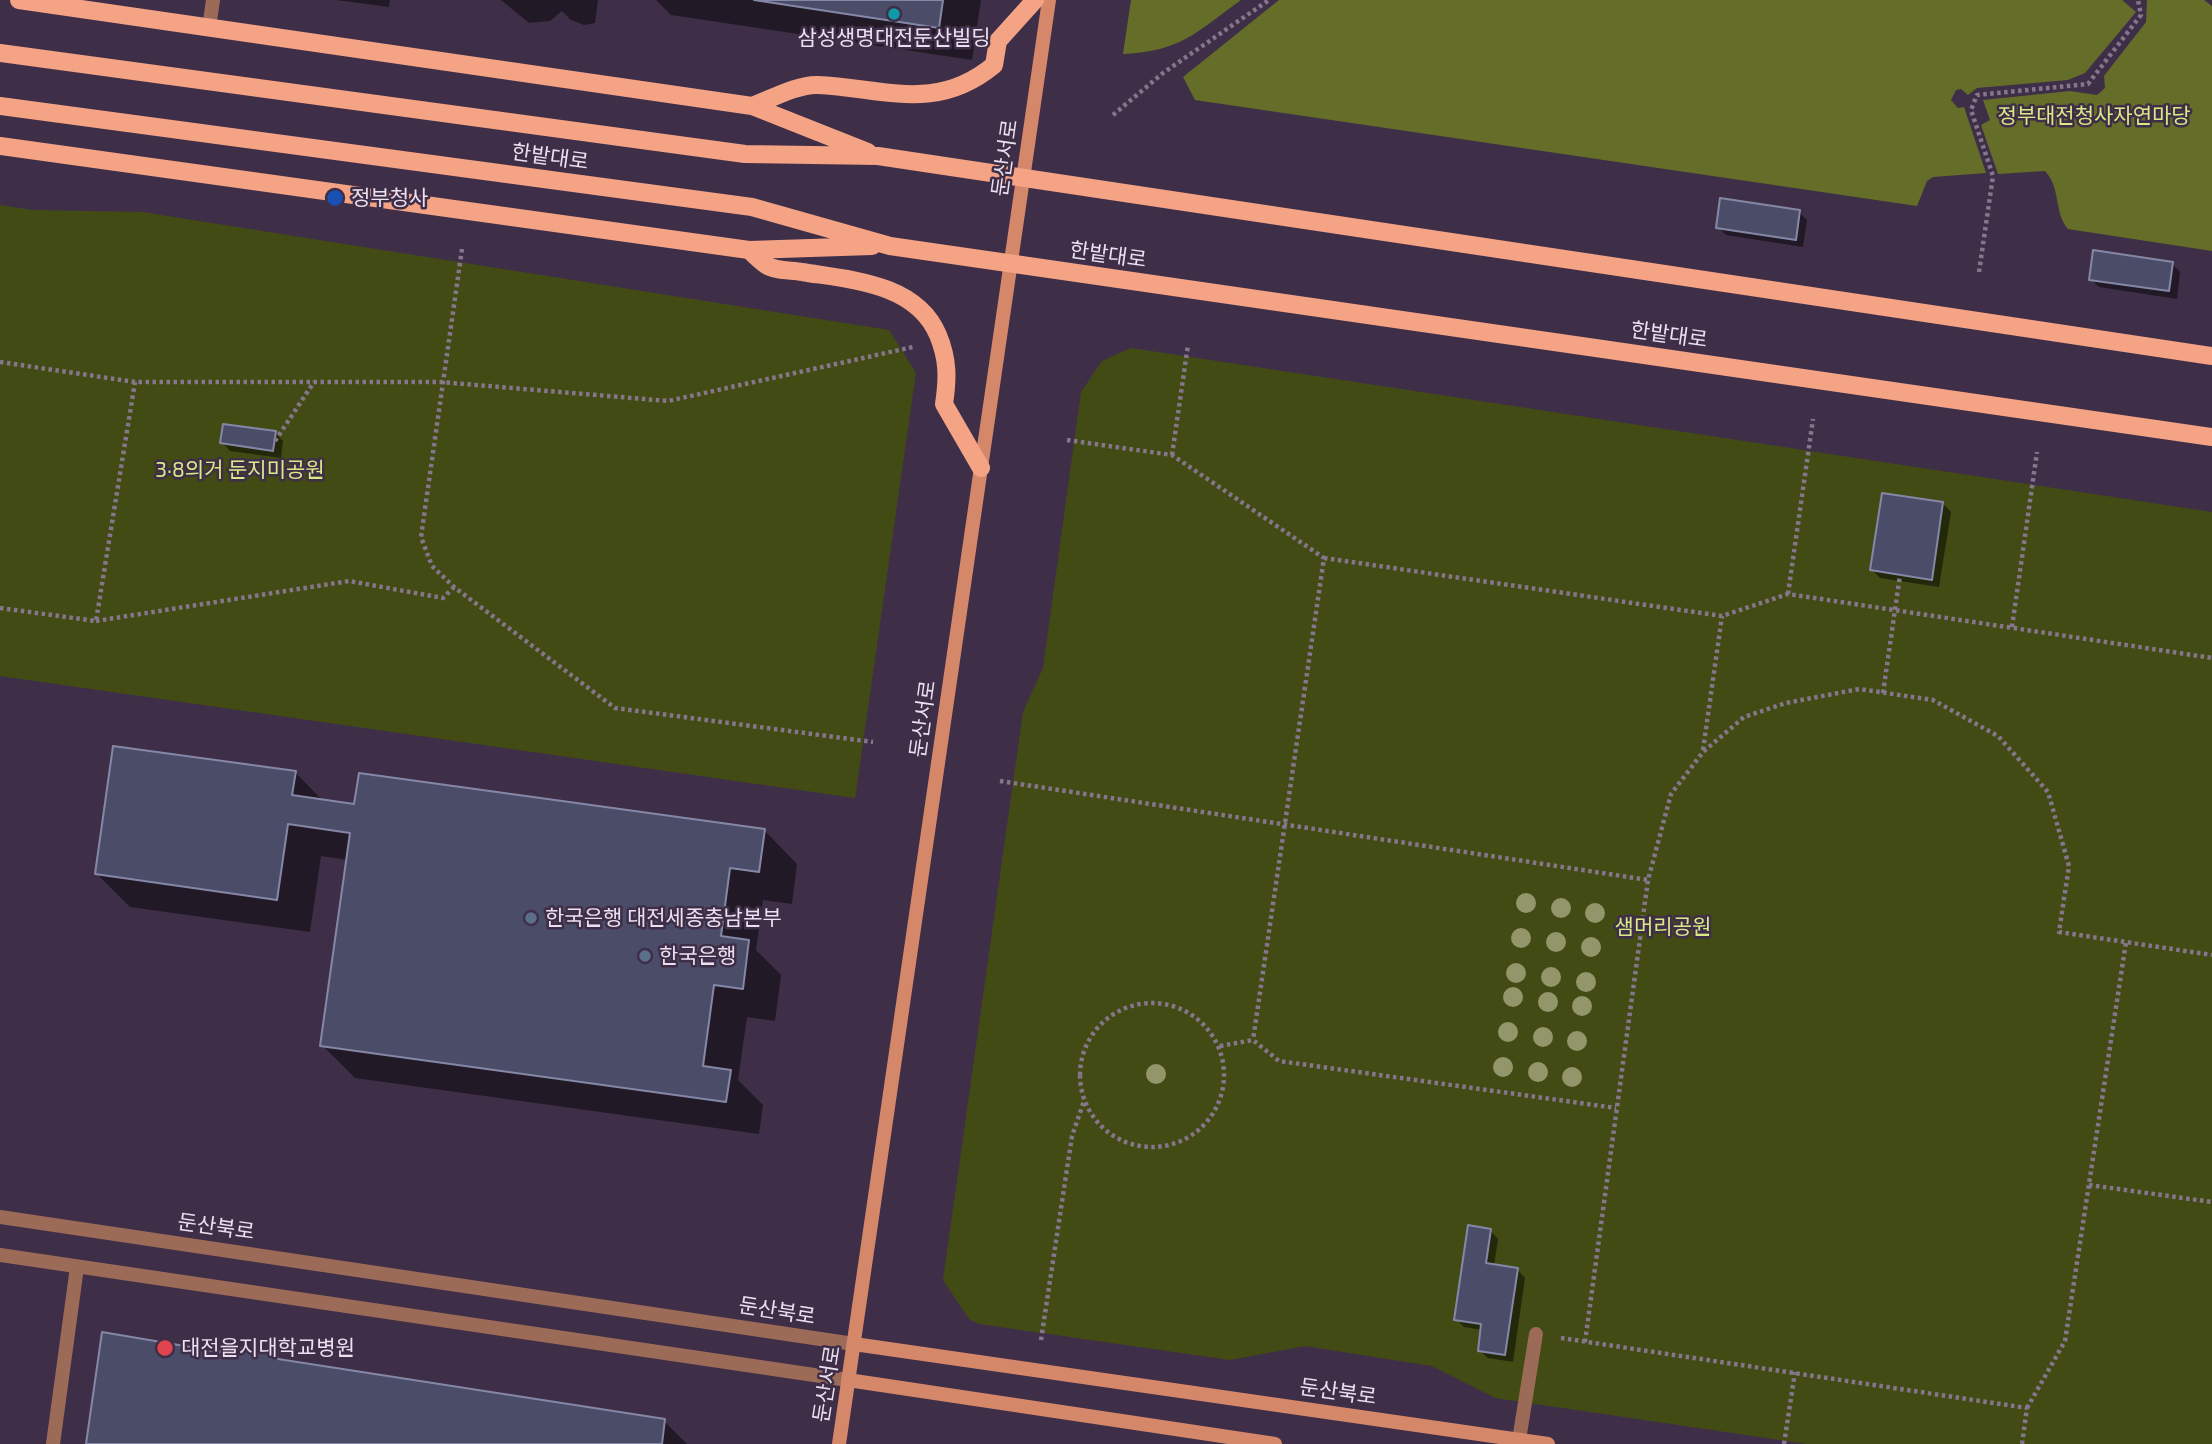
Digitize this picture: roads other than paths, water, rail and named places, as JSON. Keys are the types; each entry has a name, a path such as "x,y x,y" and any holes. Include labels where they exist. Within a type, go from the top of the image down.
{"main road":[{"path":"19,0 752,106 878,156"},
{"path":"752,106 815,85 897,96 941,93 979,77 994,65 998,41 1035,0"},
{"name":"둔산서로","path":"839,1444 1049,0"},
{"name":"한밭대로","path":"0,53 745,154 878,156 2212,356"},
{"name":"한밭대로","path":"0,106 752,208 890,246 2212,437"},
{"path":"0,146 749,250 890,246"},
{"path":"749,250 767,266 860,282 896,292 918,305 933,323 944,350 949,376 944,404 981,468"},
{"name":"둔산북로","path":"854,1344 1548,1444"},
{"path":"848,1380 1275,1444"}],"street":[{"path":"209,28 213,0"},
{"name":"둔산북로","path":"0,1217 854,1344"},
{"path":"0,1255 848,1380"},
{"path":"53,1444 77,1266"},
{"path":"1519,1440 1536,1334"}],"place":[{"name":"삼성생명대전둔산빌딩","path":"894,14"},
{"name":"정부청사","path":"335,198"},
{"name":"한국은행 대전세종충남본부","path":"531,918"},
{"name":"한국은행","path":"645,956"},
{"name":"대전을지대학교병원","path":"165,1348"}],"park label":[{"name":"정부대전청사자연마당","path":"2094,116"},
{"name":"3·8의거 둔지미공원","path":"240,470"},
{"name":"샘머리공원","path":"1663,927"}]}
